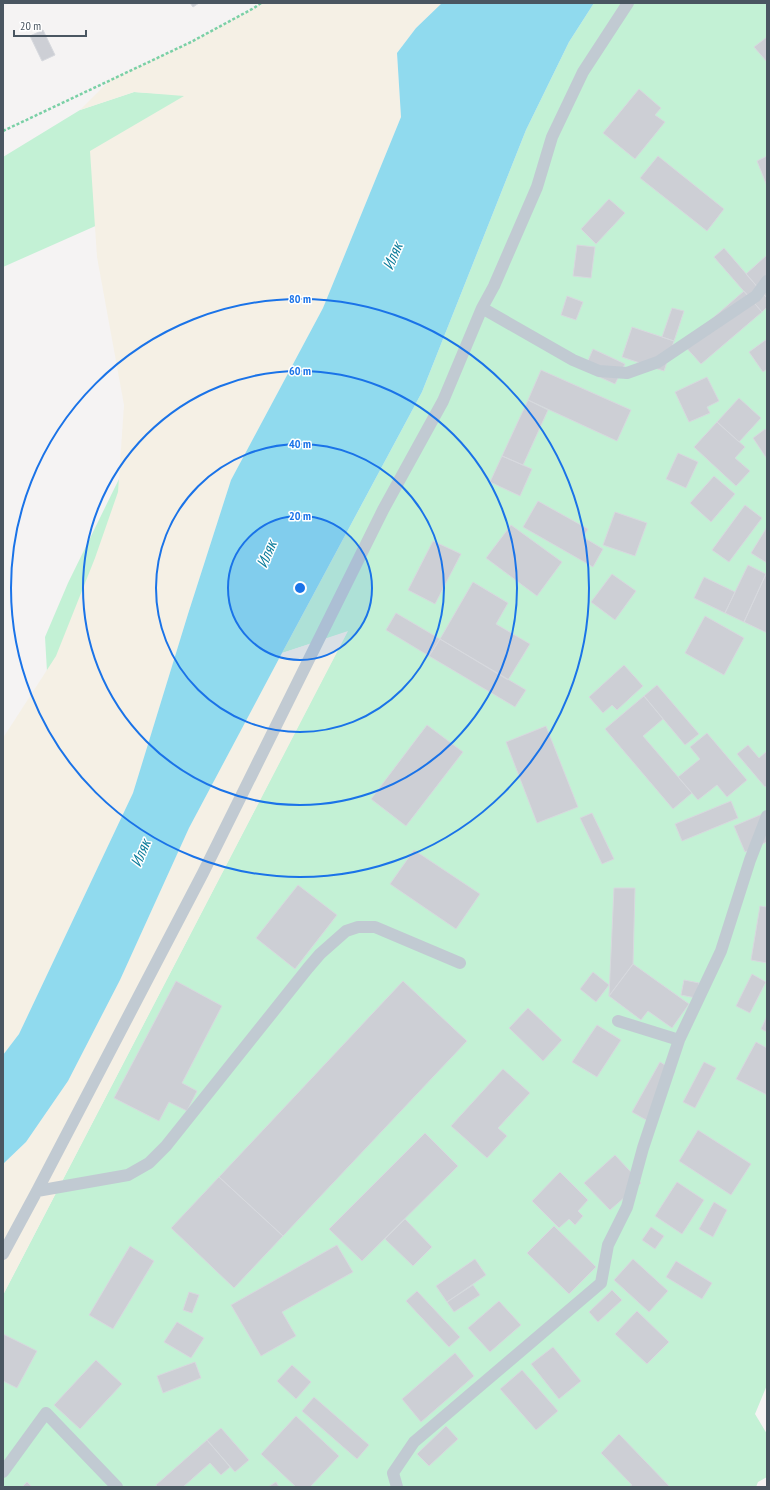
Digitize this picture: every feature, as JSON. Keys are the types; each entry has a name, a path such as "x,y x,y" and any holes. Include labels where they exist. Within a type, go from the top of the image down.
{"lane":[{"path":"3,1254 203,872 382,510 443,401 482,308 494,286 537,187 552,137 583,72 628,3"},
{"path":"482,308 573,360 599,372 627,373 658,362 756,296 767,281"},
{"path":"397,1487 393,1473 414,1442 601,1283 608,1245 627,1207 643,1148 679,1040 721,951 750,860 767,816"},
{"path":"37,1191 128,1175 149,1163 166,1146 308,968 320,954 346,931 358,927 375,927 460,963"},
{"path":"618,1021 679,1040"},
{"path":"3,1472 46,1413 118,1487"}],"path":[{"path":"3,131 191,42 261,3"}],"green space":[{"path":"594,3 767,3 767,1385 755,1414 767,1434 767,1477 758,1482 756,1487 3,1487 3,1295 347,632 282,653 422,392 526,130 569,42"},
{"path":"134,92 185,95 262,104 144,427 127,212 3,267 3,157 80,110"},
{"path":"142,432 48,689 45,637 68,583"}],"sand":[{"path":"261,3 442,3 416,28 397,53 401,117 323,308 231,480 133,793 19,1034 3,1055 3,738 56,656 95,558 118,492 124,405 97,257 90,151 184,96 134,92 80,110 110,80 191,42"},
{"path":"348,631 3,1295 3,1164 26,1142 68,1081 120,980 189,828 282,653"}],"water":[{"name":"Иляк","path":"442,3 594,3 569,42 526,130 422,392 189,828 120,980 68,1081 26,1142 3,1164 3,1055 19,1034 133,793 231,480 323,308 401,117 397,53 416,28"}],"building":[{"path":"190,3 199,3 193,7"},
{"path":"43,30 55,55 42,61 30,36"},
{"path":"767,37 767,62 754,47"},
{"path":"639,89 661,108 655,115 665,122 635,159 603,133"},
{"path":"658,156 724,209 707,231 640,178"},
{"path":"767,156 767,186 757,161"},
{"path":"609,199 625,213 596,244 581,229"},
{"path":"577,245 595,247 591,278 573,276"},
{"path":"724,248 767,298 767,307 762,312 714,257"},
{"path":"767,255 767,298 746,274"},
{"path":"744,291 762,312 701,364 683,344"},
{"path":"567,296 583,302 576,320 561,315"},
{"path":"672,308 684,311 674,341 662,337"},
{"path":"632,327 674,341 664,371 622,357"},
{"path":"767,339 767,369 763,372 749,352"},
{"path":"593,349 625,364 615,384 584,370"},
{"path":"541,370 631,410 617,441 528,400"},
{"path":"707,377 719,401 707,407 710,413 689,422 675,392"},
{"path":"739,398 761,418 739,442 717,422"},
{"path":"528,400 548,410 523,465 502,456"},
{"path":"717,422 745,447 735,458 750,471 736,486 694,447"},
{"path":"765,429 767,431 767,459 753,438"},
{"path":"678,453 698,462 686,488 666,479"},
{"path":"502,456 532,469 520,496 490,482"},
{"path":"714,476 735,494 711,522 690,503"},
{"path":"538,501 588,529 583,537 603,549 593,567 523,527"},
{"path":"745,505 762,518 729,562 712,550"},
{"path":"615,512 647,523 635,556 603,545"},
{"path":"511,525 562,562 537,596 486,558"},
{"path":"767,527 767,563 751,553"},
{"path":"433,541 461,554 435,604 408,590"},
{"path":"748,565 766,574 744,622 725,613"},
{"path":"612,574 636,591 615,620 591,602"},
{"path":"767,574 767,633 744,622"},
{"path":"704,577 735,592 725,613 694,598"},
{"path":"473,582 508,603 496,624 530,644 508,680 440,639"},
{"path":"396,613 440,639 429,656 386,630"},
{"path":"705,616 744,638 724,675 685,653"},
{"path":"440,639 526,690 515,707 429,656"},
{"path":"624,665 643,686 617,710 612,705 603,713 589,697"},
{"path":"657,685 699,734 685,745 644,696"},
{"path":"644,696 663,719 643,736 692,793 673,809 605,729"},
{"path":"427,725 463,752 406,826 371,799"},
{"path":"546,726 578,807 537,823 506,742"},
{"path":"707,733 747,780 727,797 717,785 698,800 678,777 700,759 690,747"},
{"path":"748,745 759,758 767,751 767,785 765,787 737,754"},
{"path":"731,801 738,818 682,841 675,824"},
{"path":"767,812 767,842 745,852 734,826"},
{"path":"592,813 614,859 602,864 580,818"},
{"path":"414,850 480,894 456,929 390,884"},
{"path":"298,885 337,915 295,969 256,938"},
{"path":"614,888 635,888 633,964 609,996"},
{"path":"760,906 767,907 767,963 751,960"},
{"path":"633,964 689,1004 672,1028 648,1011 641,1020 609,996"},
{"path":"593,972 609,985 596,1002 580,989"},
{"path":"752,974 766,982 750,1013 736,1006"},
{"path":"684,980 699,983 696,998 681,995"},
{"path":"176,981 222,1006 182,1083 197,1091 187,1111 169,1102 159,1121 114,1098"},
{"path":"403,981 467,1041 283,1236 219,1177"},
{"path":"528,1008 562,1040 543,1061 509,1028"},
{"path":"767,1016 767,1032 761,1029"},
{"path":"597,1025 621,1040 597,1077 572,1062"},
{"path":"756,1042 767,1048 767,1095 736,1079"},
{"path":"660,1062 675,1071 648,1121 632,1112"},
{"path":"704,1062 716,1068 695,1108 683,1102"},
{"path":"503,1069 530,1093 498,1128 507,1136 487,1158 451,1126"},
{"path":"698,1130 751,1164 731,1195 679,1161"},
{"path":"425,1133 458,1166 362,1261 329,1229"},
{"path":"615,1155 641,1183 610,1210 584,1183"},
{"path":"560,1172 588,1200 578,1211 583,1216 575,1225 569,1219 559,1228 532,1201"},
{"path":"219,1177 283,1236 234,1288 171,1228"},
{"path":"677,1182 704,1200 682,1234 655,1216"},
{"path":"714,1202 727,1210 713,1237 699,1229"},
{"path":"405,1219 432,1247 413,1266 385,1239"},
{"path":"554,1226 596,1267 569,1294 527,1253"},
{"path":"651,1227 664,1236 655,1249 642,1240"},
{"path":"337,1245 353,1272 282,1312 296,1336 261,1356 231,1305"},
{"path":"130,1246 154,1261 113,1329 89,1315"},
{"path":"475,1259 486,1275 447,1302 436,1286"},
{"path":"633,1259 668,1291 649,1312 614,1280"},
{"path":"676,1261 712,1283 702,1299 666,1277"},
{"path":"473,1285 480,1295 454,1312 447,1302"},
{"path":"612,1290 622,1300 598,1322 589,1312"},
{"path":"417,1291 460,1337 449,1347 406,1301"},
{"path":"189,1292 199,1295 192,1313 183,1310"},
{"path":"499,1301 521,1325 490,1352 468,1328"},
{"path":"637,1311 669,1342 647,1364 615,1334"},
{"path":"177,1322 204,1338 191,1358 164,1342"},
{"path":"3,1334 37,1351 17,1388 3,1381"},
{"path":"553,1347 581,1381 559,1399 531,1364"},
{"path":"455,1353 474,1376 421,1422 402,1399"},
{"path":"96,1360 122,1384 80,1429 54,1405"},
{"path":"195,1362 201,1378 163,1393 157,1376"},
{"path":"292,1365 311,1382 296,1399 277,1381"},
{"path":"522,1370 558,1411 536,1430 500,1389"},
{"path":"314,1397 369,1445 357,1459 302,1411"},
{"path":"296,1416 339,1456 310,1487 296,1487 261,1454"},
{"path":"446,1426 458,1439 429,1466 417,1454"},
{"path":"221,1428 249,1460 235,1472 207,1440"},
{"path":"619,1434 670,1487 629,1487 632,1485 601,1453"},
{"path":"207,1440 230,1467 221,1475 210,1463 183,1487 158,1487 156,1485"},
{"path":"27,1482 32,1487 22,1487"},
{"path":"276,1482 279,1487 268,1487"}]}
